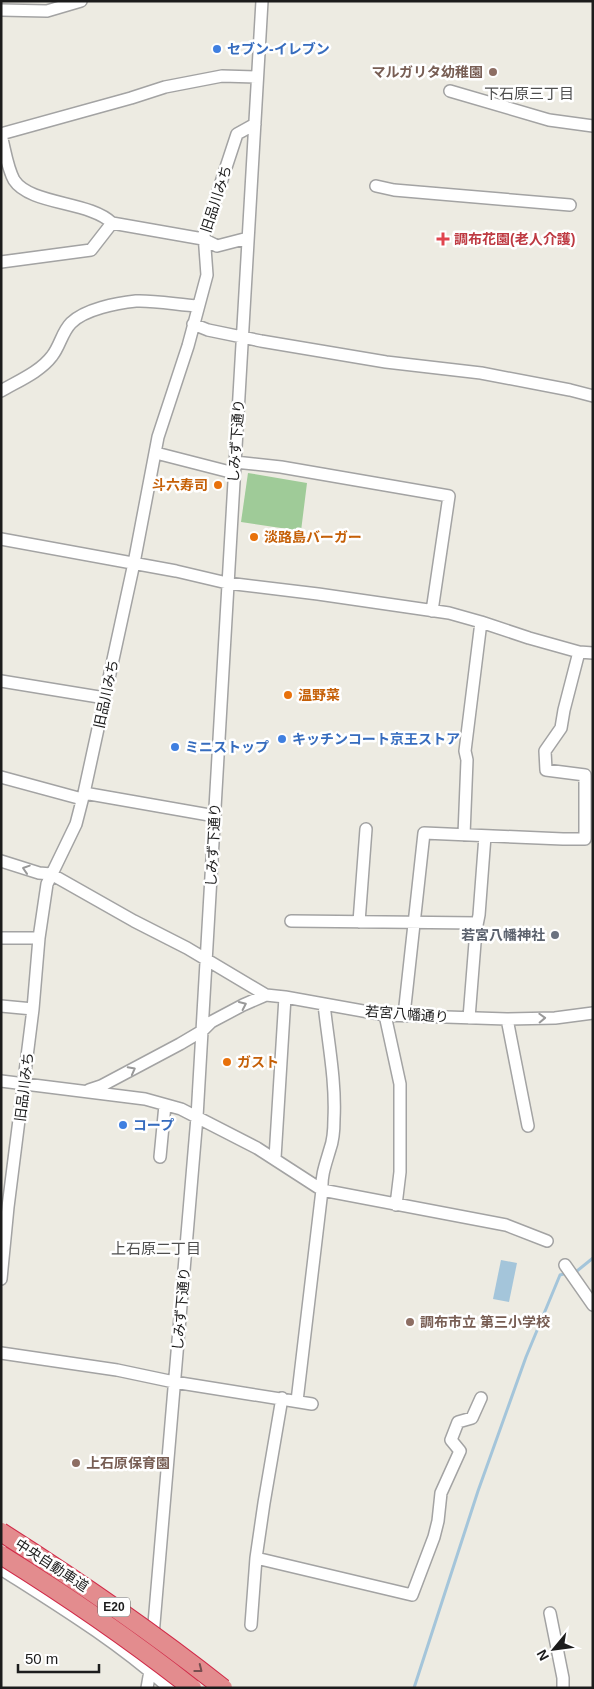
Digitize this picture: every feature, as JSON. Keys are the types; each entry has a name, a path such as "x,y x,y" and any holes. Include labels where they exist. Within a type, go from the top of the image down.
{"highway":[{"name":"中央自動車道","path":"1,1532 76,1580 178,1652 223,1688"},
{"name":"中央自動車道","path":"1,1555 66,1596 166,1667 192,1688"}],"street":[{"path":"1,10 47,11 82,1"},
{"name":"しみず下通り","path":"147,1688 150,1671 197,1117 262,1"},
{"path":"248,238 217,246 204,239 112,223 107,218 93,211 55,202 21,188 15,182 10,172 1,135 165,87 222,76 257,77"},
{"path":"450,91 549,120 593,126"},
{"name":"旧品川みち","path":"1,1279 8,1207 34,1009 39,938 47,884 76,824 83,796 134,563 161,424 182,362 207,275 204,239 237,134 254,124"},
{"path":"376,186 394,190 570,205"},
{"path":"1,262 91,250 112,223"},
{"path":"1,391 41,367 50,359 70,324 79,316 93,310 138,301 198,306"},
{"path":"193,324 242,337 386,362 481,373 593,396"},
{"path":"156,453 234,468 281,467 449,496 432,611"},
{"path":"1,540 134,563 227,582 448,613 579,652 593,653"},
{"path":"464,835 467,760 465,751 481,622"},
{"path":"404,1015 424,833 584,839 585,775 546,770 545,764 545,751 561,728 579,652"},
{"path":"1,681 105,698"},
{"path":"1,777 83,796 215,816"},
{"path":"359,922 366,829"},
{"path":"469,1018 485,836"},
{"path":"1,861 39,873 51,874 134,922 206,959 266,996"},
{"path":"291,921 477,923"},
{"path":"1,938 39,938"},
{"name":"若宮八幡通り","path":"88,1091 102,1086 180,1044 202,1031 211,1022 243,1005 266,996 285,997 385,1014 404,1015 507,1019 555,1018 593,1013"},
{"path":"275,1158 285,997"},
{"path":"297,1401 322,1190 321,1179 326,1157 331,1148 334,1118 333,1088 324,1004"},
{"path":"1,1006 34,1009"},
{"path":"385,1014 400,1084 400,1172 396,1205"},
{"path":"507,1019 528,1126"},
{"path":"1,1080 145,1099 181,1109 275,1158 322,1190 506,1225 547,1241"},
{"path":"160,1157 165,1105"},
{"path":"565,1265 593,1305"},
{"path":"1,1353 118,1370 174,1382 312,1404"},
{"path":"251,1625 256,1558 282,1398"},
{"path":"256,1558 412,1595 436,1529 440,1492 460,1451 452,1440 458,1422 472,1418 481,1398"},
{"path":"1,1569 75,1616 150,1671 169,1688"},
{"path":"550,1613 563,1678 563,1688"}],"green space":[{"path":"248,473 307,483 301,531 241,522"}],"water":[{"path":"501,1260 517,1263 509,1302 493,1299"}],"waterway":[{"path":"573,1272 593,1258"},
{"path":"414,1688 478,1491 526,1357 560,1275 567,1273"}],"place":[{"name":"セブン-イレブン","path":"217,49"},
{"name":"マルガリタ幼稚園","path":"493,72"},
{"name":"調布花園(老人介護)","path":"443,239"},
{"name":"斗六寿司","path":"218,485"},
{"name":"淡路島バーガー","path":"254,537"},
{"name":"温野菜","path":"288,695"},
{"name":"キッチンコート京王ストア","path":"282,739"},
{"name":"ミニストップ","path":"175,747"},
{"name":"若宮八幡神社","path":"555,935"},
{"name":"ガスト","path":"227,1062"},
{"name":"コープ","path":"123,1125"},
{"name":"調布市立 第三小学校","path":"410,1322"},
{"name":"上石原保育園","path":"76,1463"}],"district":[{"name":"下石原三丁目","path":"529,94"},
{"name":"上石原二丁目","path":"156,1249"}]}
